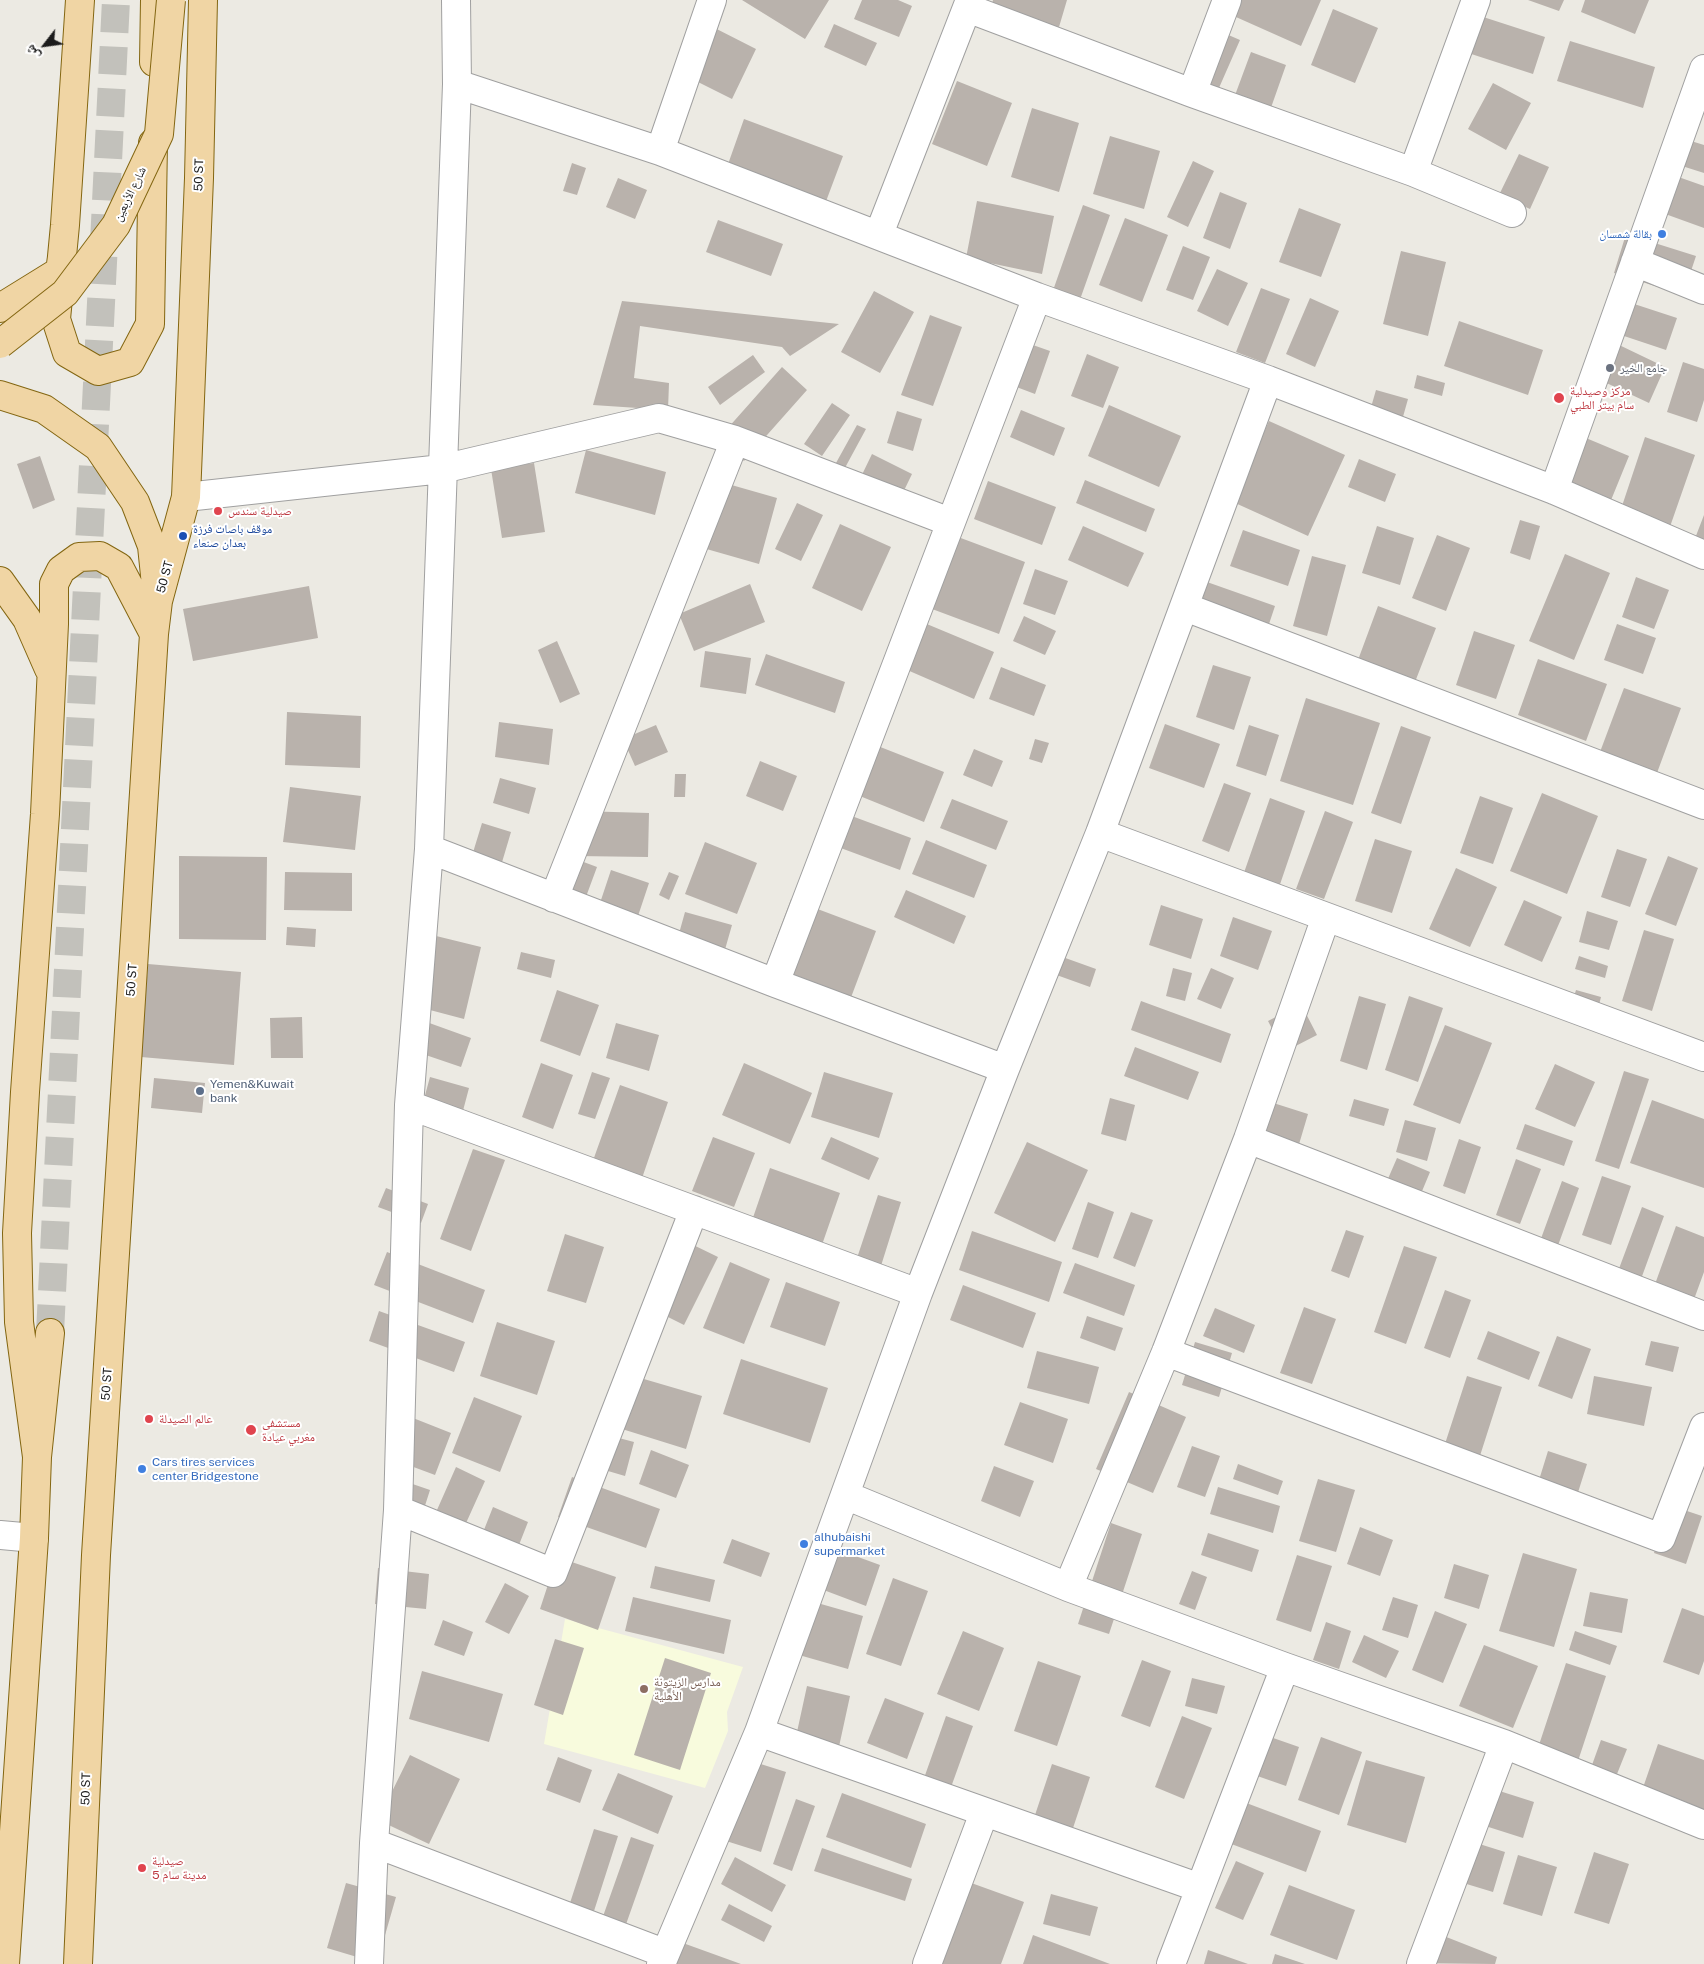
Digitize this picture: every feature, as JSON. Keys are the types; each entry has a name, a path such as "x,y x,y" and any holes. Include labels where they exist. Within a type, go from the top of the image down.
{"main road":[{"path":"80,0 65,225 56,319 67,353 98,371 130,362 150,324 155,0"},
{"name":"شارع الأربعين","path":"0,344 65,293 116,225 159,134 171,0"},
{"name":"50 ST","path":"78,1964 96,1555 154,634 158,601 186,496 199,178 203,0"},
{"path":"0,308 60,271 65,225"},
{"path":"0,395 44,409 98,447 135,502 152,546 158,601"},
{"path":"37,1457 19,1322 17,1233 25,1092 46,814 54,584 61,570 79,557 100,556 119,566 154,634"},
{"path":"0,581 27,618 51,673"},
{"path":"5,1964 34,1538 37,1457 50,1332"}],"street":[{"path":"369,1964 374,1843 398,1510 409,1105 429,849 457,84 456,0"},
{"path":"660,151 712,0"},
{"path":"1192,93 1227,0"},
{"path":"1414,172 1476,0"},
{"path":"879,234 968,4 1192,93 1414,172 1512,213"},
{"path":"1554,490 1704,69"},
{"path":"457,84 660,151 1038,296 1268,380 1554,490 1704,555"},
{"path":"1635,262 1704,290"},
{"path":"775,983 1038,296"},
{"path":"374,1843 662,1959 759,1732 918,1293 1005,1069 1100,833 1268,380"},
{"path":"186,496 442,469 659,418 735,440 950,522"},
{"path":"554,898 735,440"},
{"path":"1185,607 1704,805"},
{"path":"1100,833 1704,1057"},
{"path":"429,849 775,983 1005,1069"},
{"path":"1068,1587 1166,1352 1248,1139 1326,917"},
{"path":"409,1105 918,1293"},
{"path":"1248,1139 1704,1316"},
{"path":"398,1510 553,1573 694,1210"},
{"path":"1166,1352 1661,1538 1704,1427"},
{"path":"845,1495 1068,1587 1285,1667 1504,1744 1704,1825"},
{"path":"0,1535 34,1538"},
{"path":"1171,1964 1285,1667"},
{"path":"759,1732 1200,1888"},
{"path":"1421,1964 1504,1744"},
{"path":"927,1964 984,1813"}],"shaded area":[{"name":"مدارس الزيتونة الأهلية","path":"565,1619 743,1667 727,1712 728,1731 705,1788 544,1744"}],"building":[{"path":"742,0 829,0 805,39"},
{"path":"862,0 898,0 912,6 899,37 854,19"},
{"path":"993,0 1067,0 1059,27 991,7"},
{"path":"1221,0 1321,0 1301,46 1218,9"},
{"path":"1528,0 1564,0 1559,11"},
{"path":"1585,0 1649,0 1635,34 1581,12"},
{"path":"1333,9 1378,28 1355,83 1311,65"},
{"path":"1474,14 1545,37 1533,74 1462,51"},
{"path":"699,20 756,49 732,99 674,70"},
{"path":"834,24 877,43 866,66 824,47"},
{"path":"1210,27 1240,40 1215,97 1185,84"},
{"path":"1570,41 1655,67 1643,108 1557,81"},
{"path":"1251,52 1286,65 1267,119 1231,106"},
{"path":"957,81 1012,103 987,166 932,144"},
{"path":"1493,83 1531,103 1506,150 1468,129"},
{"path":"1032,108 1079,123 1059,192 1011,177"},
{"path":"744,119 843,156 819,220 721,184"},
{"path":"1110,136 1160,151 1144,209 1093,194"},
{"path":"1691,141 1704,145 1704,173 1682,166"},
{"path":"1519,154 1549,167 1530,209 1499,195"},
{"path":"1193,161 1214,171 1188,227 1167,217"},
{"path":"572,163 586,168 577,195 563,191"},
{"path":"1670,174 1704,186 1704,228 1657,211"},
{"path":"618,178 647,190 635,219 606,207"},
{"path":"1220,192 1247,203 1230,249 1203,238"},
{"path":"977,201 1054,216 1042,274 966,258"},
{"path":"1083,205 1110,215 1077,308 1050,299"},
{"path":"1299,208 1341,224 1321,277 1279,262"},
{"path":"1125,218 1168,235 1142,302 1099,285"},
{"path":"718,220 783,244 771,276 706,252"},
{"path":"1626,234 1696,256 1683,295 1614,273"},
{"path":"1183,246 1210,257 1193,300 1166,290"},
{"path":"1401,251 1446,262 1428,336 1383,324"},
{"path":"1217,269 1248,283 1228,326 1197,311"},
{"path":"1261,288 1290,299 1265,363 1236,352"},
{"path":"874,291 914,312 880,373 841,352"},
{"path":"1310,298 1339,311 1315,367 1286,354"},
{"path":"1622,300 1677,318 1666,350 1612,332"},
{"path":"622,301 839,324 790,356 782,347 640,326 634,378 669,383 668,410 593,405"},
{"path":"930,315 962,327 933,406 901,395"},
{"path":"1459,321 1543,350 1528,395 1444,366"},
{"path":"1013,338 1050,351 1035,394 998,380"},
{"path":"1615,343 1665,367 1649,403 1598,379"},
{"path":"1087,354 1119,367 1103,408 1071,396"},
{"path":"753,355 765,372 720,405 708,387"},
{"path":"1683,362 1704,369 1704,400 1697,422 1667,412"},
{"path":"782,367 807,390 744,461 719,438"},
{"path":"1417,375 1445,383 1442,396 1414,388"},
{"path":"1376,390 1408,399 1399,431 1367,421"},
{"path":"832,403 850,415 822,456 804,444"},
{"path":"1109,405 1181,436 1159,487 1088,456"},
{"path":"1021,410 1065,428 1054,456 1010,437"},
{"path":"897,411 922,419 913,451 887,443"},
{"path":"1269,421 1345,455 1308,536 1233,502"},
{"path":"857,425 866,429 840,477 831,472"},
{"path":"1574,433 1629,456 1607,510 1552,488"},
{"path":"1645,437 1695,455 1665,541 1616,524"},
{"path":"586,450 666,472 655,515 575,493"},
{"path":"872,454 912,474 897,505 857,485"},
{"path":"40,456 55,500 33,509 17,464"},
{"path":"1359,459 1396,474 1385,502 1348,487"},
{"path":"534,463 545,532 502,538 491,469"},
{"path":"1085,480 1155,509 1146,532 1076,503"},
{"path":"988,481 1056,507 1042,545 974,519"},
{"path":"721,482 777,498 759,564 703,548"},
{"path":"797,503 823,515 801,561 775,549"},
{"path":"1704,515 1704,545 1694,541"},
{"path":"1520,520 1540,526 1530,560 1510,553"},
{"path":"840,524 891,547 862,611 812,588"},
{"path":"1083,526 1144,553 1128,587 1068,560"},
{"path":"1377,526 1414,538 1400,585 1362,573"},
{"path":"934,528 1025,562 999,634 908,600"},
{"path":"1243,530 1300,550 1288,586 1230,566"},
{"path":"1437,535 1470,548 1446,611 1412,598"},
{"path":"1565,554 1610,573 1574,660 1529,641"},
{"path":"1312,556 1346,565 1327,636 1293,626"},
{"path":"1035,569 1068,581 1055,615 1023,604"},
{"path":"1636,577 1669,590 1654,629 1622,617"},
{"path":"1207,582 1275,606 1265,636 1196,612"},
{"path":"750,584 765,622 694,651 679,614"},
{"path":"309,586 318,638 193,661 183,609"},
{"path":"1378,606 1436,628 1415,682 1358,660"},
{"path":"1024,616 1056,631 1045,655 1013,641"},
{"path":"910,617 994,652 974,699 891,663"},
{"path":"1617,624 1656,638 1643,674 1604,660"},
{"path":"1474,631 1515,645 1496,699 1456,685"},
{"path":"557,641 580,694 560,703 538,650"},
{"path":"705,651 751,658 746,694 700,687"},
{"path":"766,654 845,682 835,713 755,685"},
{"path":"1538,659 1607,684 1586,741 1518,715"},
{"path":"1213,665 1251,677 1234,730 1196,717"},
{"path":"1001,667 1046,685 1034,716 989,699"},
{"path":"1624,688 1681,708 1654,781 1597,760"},
{"path":"1306,698 1380,723 1353,805 1280,781"},
{"path":"287,712 361,716 360,768 285,765"},
{"path":"499,722 553,729 549,765 495,757"},
{"path":"1165,724 1220,744 1204,788 1149,768"},
{"path":"656,725 668,752 635,766 623,739"},
{"path":"1249,725 1279,735 1266,776 1236,766"},
{"path":"1401,726 1431,737 1401,824 1371,813"},
{"path":"860,739 944,772 924,822 840,788"},
{"path":"1035,739 1049,743 1042,763 1029,759"},
{"path":"974,749 1003,761 992,787 963,775"},
{"path":"760,761 797,776 783,811 746,796"},
{"path":"675,774 686,774 685,797 674,797"},
{"path":"500,778 536,788 529,814 493,803"},
{"path":"1224,783 1251,793 1229,852 1202,841"},
{"path":"290,787 361,796 355,850 283,842"},
{"path":"1542,793 1598,816 1567,894 1510,871"},
{"path":"1480,796 1513,808 1493,864 1460,853"},
{"path":"1270,798 1305,811 1275,899 1239,887"},
{"path":"952,799 1008,821 996,850 940,828"},
{"path":"578,811 649,813 648,857 577,856"},
{"path":"1325,811 1353,822 1324,899 1296,889"},
{"path":"849,815 911,838 900,870 838,847"},
{"path":"482,823 511,832 500,869 471,859"},
{"path":"1375,839 1412,851 1392,913 1355,901"},
{"path":"926,840 987,865 974,898 912,874"},
{"path":"705,842 757,863 737,914 685,894"},
{"path":"1617,849 1647,859 1630,907 1601,897"},
{"path":"557,852 597,867 580,913 540,897"},
{"path":"179,856 267,857 266,940 179,939"},
{"path":"1668,856 1698,868 1676,926 1645,914"},
{"path":"1456,868 1497,887 1470,947 1429,929"},
{"path":"611,870 649,883 632,934 594,921"},
{"path":"285,872 352,873 352,911 284,910"},
{"path":"669,872 679,876 669,900 659,895"},
{"path":"906,890 966,916 954,944 894,917"},
{"path":"791,899 876,931 844,1016 759,984"},
{"path":"1524,900 1562,917 1542,962 1504,945"},
{"path":"1161,905 1203,919 1191,959 1149,945"},
{"path":"1587,911 1618,921 1609,950 1579,942"},
{"path":"685,912 732,925 720,967 673,955"},
{"path":"1233,917 1272,931 1258,970 1220,956"},
{"path":"287,927 316,929 315,947 286,945"},
{"path":"1644,930 1674,939 1652,1011 1622,1001"},
{"path":"428,934 481,947 464,1019 411,1005"},
{"path":"521,952 555,960 551,978 517,969"},
{"path":"1057,955 1096,969 1090,987 1051,973"},
{"path":"1579,956 1608,966 1605,978 1575,969"},
{"path":"148,964 241,972 234,1065 141,1057"},
{"path":"1173,968 1192,973 1185,1001 1166,996"},
{"path":"1211,968 1234,978 1221,1009 1197,999"},
{"path":"557,990 599,1005 580,1056 540,1041"},
{"path":"1576,990 1601,997 1596,1017 1570,1010"},
{"path":"1359,996 1386,1004 1367,1070 1340,1061"},
{"path":"1409,996 1443,1008 1418,1082 1385,1070"},
{"path":"1141,1001 1231,1034 1221,1063 1131,1030"},
{"path":"1301,1004 1317,1035 1284,1052 1268,1021"},
{"path":"302,1017 303,1058 271,1058 270,1018"},
{"path":"421,1020 471,1038 461,1067 411,1050"},
{"path":"616,1023 659,1035 649,1071 606,1058"},
{"path":"1445,1025 1492,1043 1460,1124 1413,1105"},
{"path":"1135,1047 1199,1072 1188,1100 1124,1076"},
{"path":"541,1063 573,1075 553,1129 522,1117"},
{"path":"744,1063 812,1093 790,1144 722,1115"},
{"path":"1555,1064 1595,1082 1575,1127 1535,1109"},
{"path":"1624,1071 1649,1079 1619,1169 1595,1161"},
{"path":"592,1072 610,1078 595,1119 578,1114"},
{"path":"824,1072 893,1093 879,1138 811,1117"},
{"path":"430,1077 469,1088 460,1122 421,1110"},
{"path":"154,1078 205,1083 202,1113 151,1108"},
{"path":"620,1085 668,1102 639,1187 590,1169"},
{"path":"1110,1098 1135,1105 1126,1141 1101,1134"},
{"path":"1354,1099 1389,1109 1384,1126 1349,1116"},
{"path":"1264,1100 1308,1114 1297,1151 1253,1137"},
{"path":"1652,1100 1704,1119 1704,1188 1630,1163"},
{"path":"1405,1120 1436,1128 1427,1161 1396,1152"},
{"path":"1525,1124 1573,1141 1564,1166 1516,1149"},
{"path":"713,1137 755,1153 734,1207 692,1191"},
{"path":"831,1137 879,1158 869,1180 821,1159"},
{"path":"1459,1139 1481,1147 1465,1194 1443,1186"},
{"path":"1027,1142 1088,1170 1055,1242 994,1213"},
{"path":"473,1149 505,1160 471,1251 440,1239"},
{"path":"1397,1158 1430,1172 1420,1196 1387,1181"},
{"path":"1516,1159 1541,1169 1520,1224 1496,1215"},
{"path":"770,1168 840,1193 816,1262 746,1238"},
{"path":"1602,1176 1631,1186 1611,1245 1582,1235"},
{"path":"1562,1181 1579,1188 1556,1251 1539,1244"},
{"path":"386,1188 428,1204 421,1223 378,1207"},
{"path":"878,1195 901,1202 880,1269 856,1261"},
{"path":"1088,1202 1114,1212 1098,1258 1072,1249"},
{"path":"1642,1207 1664,1216 1637,1290 1614,1282"},
{"path":"1131,1212 1153,1220 1135,1267 1113,1258"},
{"path":"1676,1226 1704,1237 1704,1272 1689,1313 1650,1298"},
{"path":"1346,1230 1364,1236 1349,1278 1331,1271"},
{"path":"972,1231 1062,1262 1049,1302 959,1270"},
{"path":"565,1234 604,1247 586,1303 547,1291"},
{"path":"679,1238 718,1257 684,1325 646,1306"},
{"path":"1404,1246 1437,1257 1406,1344 1374,1332"},
{"path":"387,1252 485,1290 473,1323 374,1285"},
{"path":"730,1262 770,1279 744,1344 703,1328"},
{"path":"1075,1263 1135,1285 1124,1316 1063,1293"},
{"path":"786,1282 840,1302 825,1346 770,1327"},
{"path":"963,1285 1036,1313 1023,1348 950,1320"},
{"path":"1445,1290 1471,1300 1450,1358 1424,1348"},
{"path":"1304,1307 1336,1319 1312,1384 1280,1373"},
{"path":"1215,1308 1255,1325 1244,1353 1203,1336"},
{"path":"379,1311 465,1342 454,1372 369,1341"},
{"path":"1087,1316 1123,1328 1115,1351 1080,1338"},
{"path":"497,1322 555,1341 537,1395 480,1376"},
{"path":"1488,1331 1540,1352 1529,1380 1477,1359"},
{"path":"1557,1336 1591,1349 1572,1399 1538,1386"},
{"path":"1651,1341 1679,1347 1673,1372 1645,1365"},
{"path":"1195,1342 1232,1353 1219,1397 1182,1385"},
{"path":"1037,1351 1099,1367 1089,1404 1027,1388"},
{"path":"741,1359 828,1388 810,1443 723,1414"},
{"path":"1467,1376 1502,1387 1478,1462 1443,1450"},
{"path":"1594,1376 1652,1387 1644,1426 1587,1414"},
{"path":"637,1377 702,1396 686,1449 622,1429"},
{"path":"1129,1392 1186,1417 1153,1493 1096,1469"},
{"path":"474,1397 522,1416 500,1472 452,1453"},
{"path":"1020,1402 1068,1419 1053,1463 1004,1445"},
{"path":"408,1416 451,1433 435,1475 392,1459"},
{"path":"600,1433 634,1442 625,1476 591,1466"},
{"path":"1192,1446 1220,1456 1205,1497 1177,1487"},
{"path":"651,1450 689,1465 676,1498 639,1484"},
{"path":"1548,1451 1587,1464 1574,1505 1535,1493"},
{"path":"1238,1464 1283,1481 1278,1495 1233,1479"},
{"path":"994,1466 1034,1481 1020,1517 981,1501"},
{"path":"456,1467 485,1481 462,1532 433,1519"},
{"path":"572,1477 660,1509 646,1548 558,1517"},
{"path":"398,1479 430,1490 422,1515 389,1504"},
{"path":"1318,1479 1355,1490 1336,1552 1299,1541"},
{"path":"1218,1487 1280,1506 1273,1533 1210,1514"},
{"path":"1669,1505 1702,1516 1686,1564 1654,1553"},
{"path":"493,1507 528,1522 515,1555 480,1540"},
{"path":"1111,1523 1142,1534 1109,1634 1078,1624"},
{"path":"1360,1527 1393,1540 1380,1576 1347,1564"},
{"path":"1208,1533 1259,1550 1252,1572 1201,1555"},
{"path":"732,1539 770,1553 761,1577 723,1563"},
{"path":"828,1546 880,1565 866,1606 813,1586"},
{"path":"1523,1553 1577,1569 1554,1647 1499,1631"},
{"path":"1297,1555 1332,1566 1311,1632 1276,1620"},
{"path":"557,1557 616,1577 598,1630 540,1609"},
{"path":"1454,1564 1489,1575 1479,1609 1444,1598"},
{"path":"655,1566 715,1580 710,1602 650,1588"},
{"path":"378,1568 429,1574 426,1609 375,1604"},
{"path":"1192,1571 1207,1577 1195,1610 1179,1604"},
{"path":"893,1578 928,1591 901,1666 866,1654"},
{"path":"505,1583 529,1596 509,1634 485,1622"},
{"path":"1590,1592 1628,1599 1622,1633 1583,1626"},
{"path":"633,1597 731,1620 724,1654 625,1631"},
{"path":"1393,1597 1418,1605 1408,1638 1382,1630"},
{"path":"814,1602 863,1616 848,1669 799,1655"},
{"path":"1682,1608 1704,1616 1704,1661 1699,1675 1663,1662"},
{"path":"1435,1611 1467,1624 1443,1683 1412,1670"},
{"path":"443,1620 473,1632 464,1656 434,1645"},
{"path":"1326,1622 1351,1631 1339,1669 1313,1660"},
{"path":"963,1631 1004,1648 979,1711 937,1694"},
{"path":"1575,1631 1617,1646 1610,1665 1569,1650"},
{"path":"1364,1635 1399,1651 1386,1678 1352,1662"},
{"path":"555,1639 584,1648 563,1715 534,1705"},
{"path":"1484,1645 1538,1666 1513,1728 1459,1706"},
{"path":"665,1658 711,1673 680,1770 634,1755"},
{"path":"1142,1660 1171,1671 1150,1727 1121,1716"},
{"path":"1038,1661 1081,1676 1057,1746 1014,1731"},
{"path":"1566,1663 1606,1676 1577,1764 1537,1751"},
{"path":"422,1671 503,1694 489,1742 409,1719"},
{"path":"1192,1678 1225,1686 1217,1714 1185,1706"},
{"path":"807,1686 850,1696 835,1765 792,1755"},
{"path":"885,1698 924,1713 907,1759 867,1743"},
{"path":"946,1716 973,1726 950,1790 923,1781"},
{"path":"1182,1716 1212,1728 1184,1799 1155,1787"},
{"path":"1256,1732 1299,1747 1286,1786 1243,1771"},
{"path":"1321,1737 1362,1752 1339,1815 1298,1800"},
{"path":"1601,1740 1627,1749 1617,1774 1592,1765"},
{"path":"1658,1744 1704,1760 1704,1835 1635,1811"},
{"path":"410,1755 460,1779 429,1844 378,1820"},
{"path":"558,1757 592,1770 580,1803 546,1790"},
{"path":"748,1760 786,1772 761,1852 723,1840"},
{"path":"1366,1760 1425,1777 1406,1843 1347,1825"},
{"path":"1052,1764 1090,1777 1072,1831 1034,1818"},
{"path":"618,1773 673,1796 658,1834 602,1810"},
{"path":"1487,1787 1534,1802 1523,1838 1476,1823"},
{"path":"842,1793 926,1824 911,1868 826,1837"},
{"path":"796,1799 815,1806 792,1871 773,1864"},
{"path":"1241,1801 1321,1831 1306,1872 1226,1842"},
{"path":"594,1829 618,1836 594,1911 570,1903"},
{"path":"631,1837 654,1845 624,1930 601,1922"},
{"path":"1473,1842 1505,1852 1493,1892 1460,1882"},
{"path":"822,1848 912,1879 905,1901 814,1871"},
{"path":"1594,1852 1629,1864 1609,1924 1574,1913"},
{"path":"1518,1855 1557,1867 1542,1916 1503,1904"},
{"path":"735,1857 786,1885 772,1912 721,1884"},
{"path":"1236,1861 1264,1873 1243,1920 1215,1908"},
{"path":"963,1880 1024,1902 1001,1964 932,1964"},
{"path":"346,1883 396,1897 377,1963 327,1948"},
{"path":"1289,1885 1355,1910 1337,1960 1270,1935"},
{"path":"1051,1894 1098,1907 1090,1936 1043,1924"},
{"path":"729,1904 772,1926 764,1942 721,1920"},
{"path":"1421,1927 1497,1957 1495,1964 1406,1963"},
{"path":"658,1934 741,1964 648,1964"},
{"path":"1033,1935 1110,1964 1023,1964"},
{"path":"1208,1950 1248,1964 1204,1964"},
{"path":"1275,1954 1305,1964 1272,1964"}],"tunnel":[{"path":"50,1333 116,0"}],"place":[{"name":"بقالة شمسان","path":"1662,234"},
{"name":"جامع الخير","path":"1610,368"},
{"name":"مركز وصيدلية سام بيتر الطبي","path":"1559,398"},
{"name":"صيدلية سندس","path":"218,511"},
{"name":"موقف باصات فرزة بعدان صنعاء","path":"183,536"},
{"name":"Yemen&Kuwait bank","path":"200,1091"},
{"name":"عالم الصيدلة","path":"149,1419"},
{"name":"مستشفى مغربي عيادة","path":"251,1430"},
{"name":"Cars tires services center Bridgestone","path":"142,1469"},
{"name":"alhubaishi supermarket","path":"804,1544"},
{"name":"مدارس الزيتونة الأهلية","path":"644,1689"},
{"name":"صيدلية مدينة سام 5","path":"142,1868"}]}
